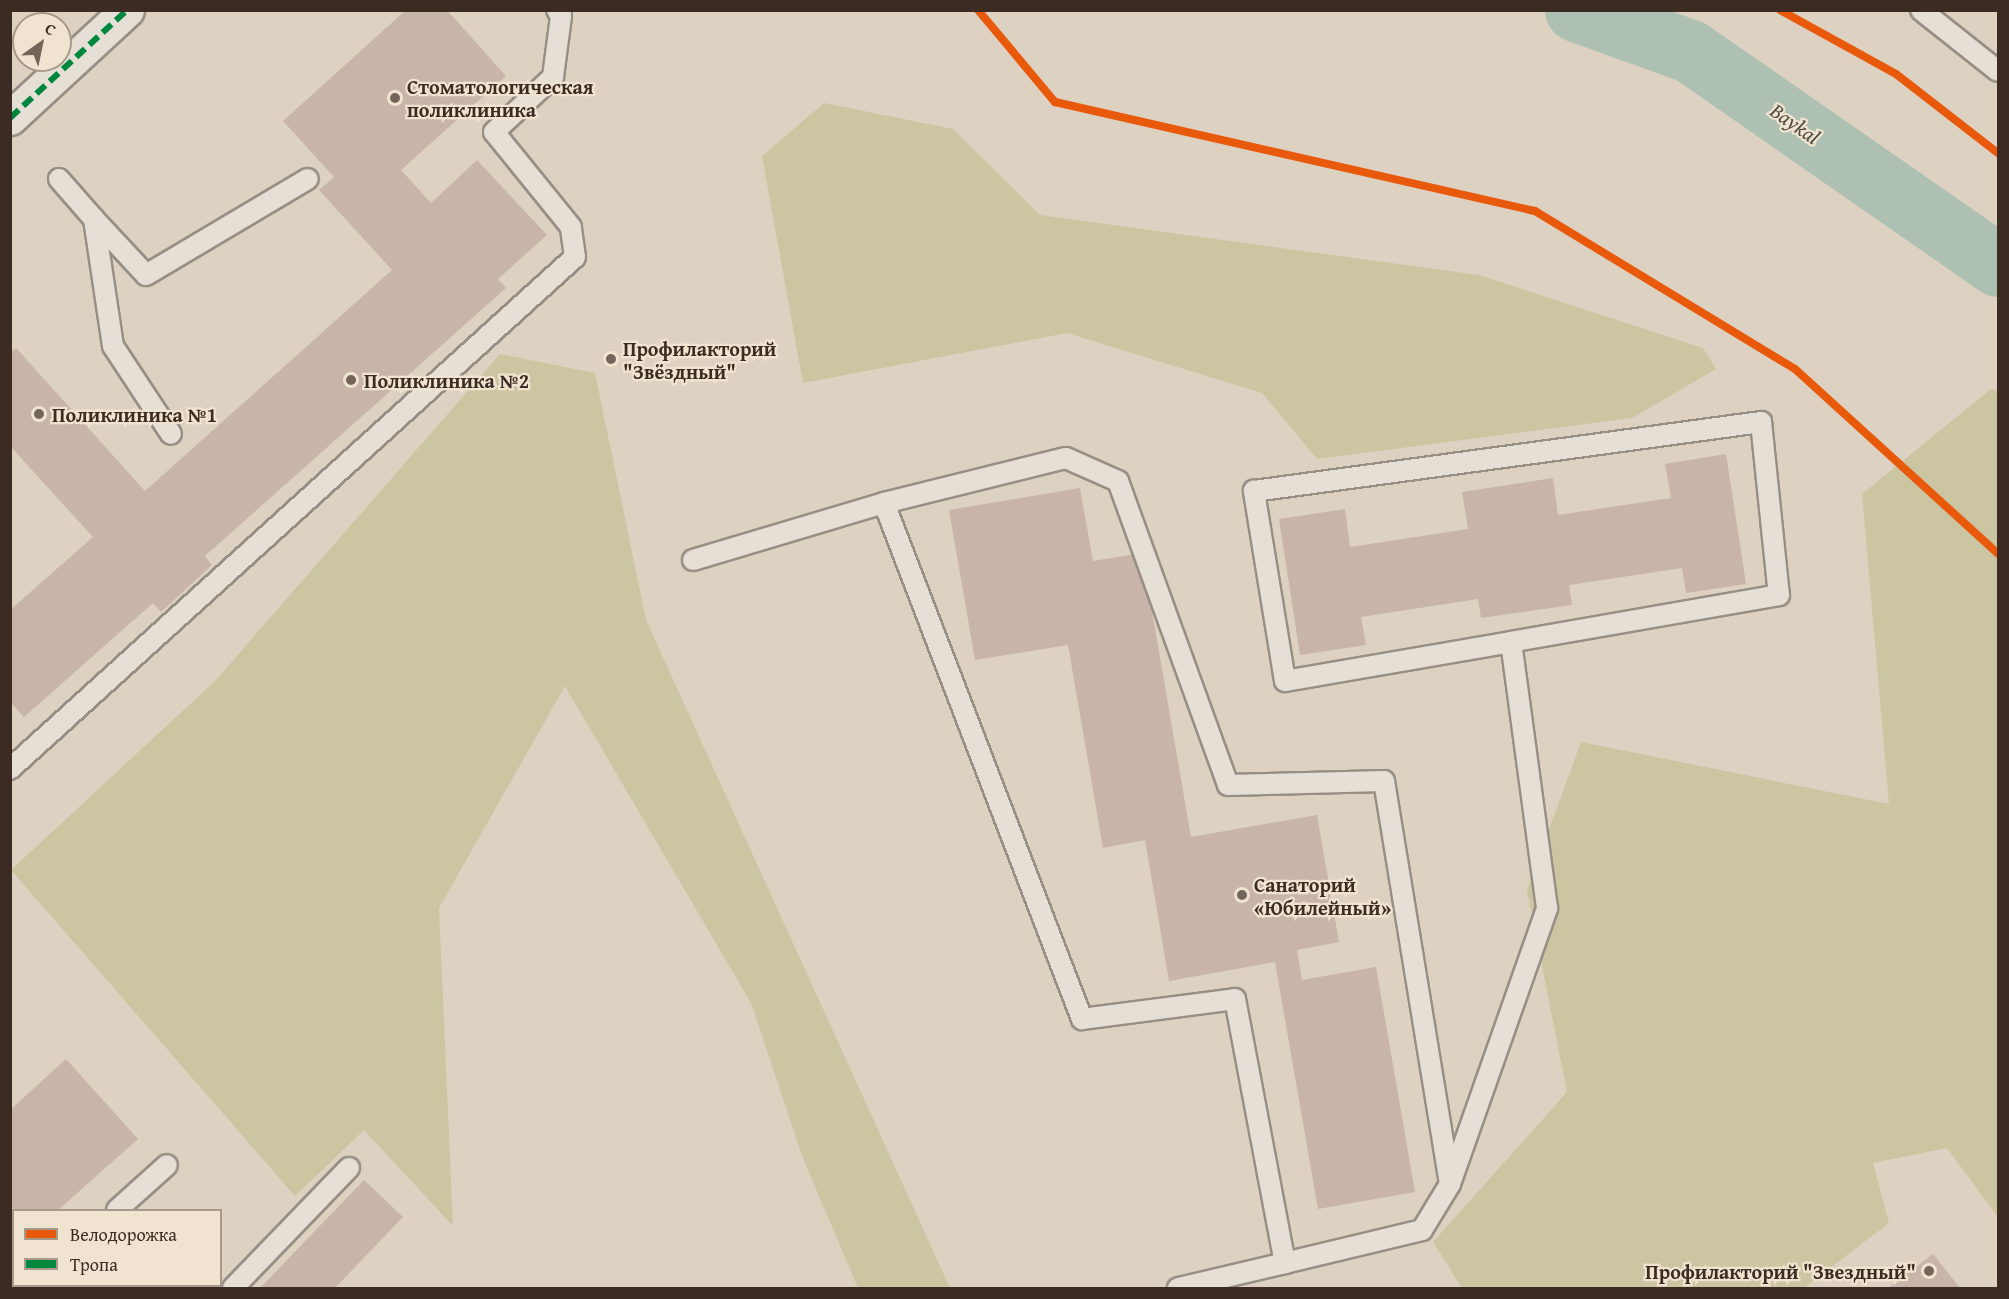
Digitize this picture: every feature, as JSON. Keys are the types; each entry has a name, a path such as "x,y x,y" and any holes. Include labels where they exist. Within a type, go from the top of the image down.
{"street":[{"path":"10,118 127,10"}],"lane":[{"path":"10,769 575,257 571,227 494,132 553,77 561,16 557,10"},
{"path":"1921,10 1998,71"},
{"path":"59,179 146,275 308,179"},
{"path":"94,219 113,346 171,434"},
{"path":"1761,422 1779,595 1511,642 1285,681 1254,491 1761,422"},
{"path":"693,560 884,503 1066,458 1118,481 1228,786 1384,781 1450,1184"},
{"path":"884,503 1082,1019 1235,999 1285,1263"},
{"path":"1178,1288 1422,1230 1450,1184 1547,908 1511,642"},
{"path":"118,1209 166,1165"},
{"path":"233,1288 350,1168"}],"shaded area":[{"path":"824,103 953,129 1040,215 1479,275 1703,348 1716,369 1632,418 1317,459 1262,393 1067,333 803,383 762,156"},
{"path":"500,354 595,373 646,620 950,1288 858,1288 802,1156 751,1003 565,686 439,908 453,1226 364,1130 295,1196 11,870 215,681"},
{"path":"1991,389 1998,391 1998,1217 1947,1148 1873,1163 1889,1223 1804,1288 1462,1288 1433,1242 1567,1092 1527,890 1581,742 1889,804 1862,494"}],"building":[{"path":"406,10 447,10 506,76 401,170 431,203 477,160 547,235 498,279 506,288 205,556 212,565 161,612 153,603 24,717 10,702 10,610 93,537 10,446 10,352 16,348 145,491 392,270 319,190 334,177 283,121"},
{"path":"1726,454 1746,584 1686,593 1682,568 1569,585 1572,605 1481,618 1478,599 1361,617 1366,645 1300,655 1279,519 1345,509 1350,547 1468,529 1462,492 1553,478 1558,515 1671,498 1665,464"},
{"name":"Санаторий «Юбилейный»","path":"1080,488 1093,561 1142,553 1191,837 1317,815 1339,942 1297,950 1302,980 1376,967 1415,1192 1318,1209 1275,962 1169,981 1145,840 1103,848 1068,645 975,660 949,510"},
{"path":"66,1059 138,1139 59,1209 12,1209 10,1254 10,1110"},
{"path":"364,1180 403,1217 335,1288 260,1288"},
{"name":"Профилакторий \"Звездный\"","path":"1933,1254 1960,1288 1888,1288"},
{"path":"170,1287 171,1288 107,1288"}],"waterway":[{"name":"Baykal","path":"1576,10 1690,51 1998,265"}],"marked path":[{"path":"10,118 127,10"}],"cycle path":[{"path":"978,10 1055,102 1535,211 1795,369 1998,554"},
{"path":"1780,10 1896,74 1998,153"}],"place":[{"name":"Стоматологическая поликлиника","path":"395,98"},
{"name":"Профилакторий \"Звёздный\"","path":"611,359"},
{"name":"Поликлиника №2","path":"351,380"},
{"name":"Поликлиника №1","path":"39,414"},
{"name":"Санаторий «Юбилейный»","path":"1242,895"},
{"name":"Профилакторий \"Звездный\"","path":"1929,1271"}]}
